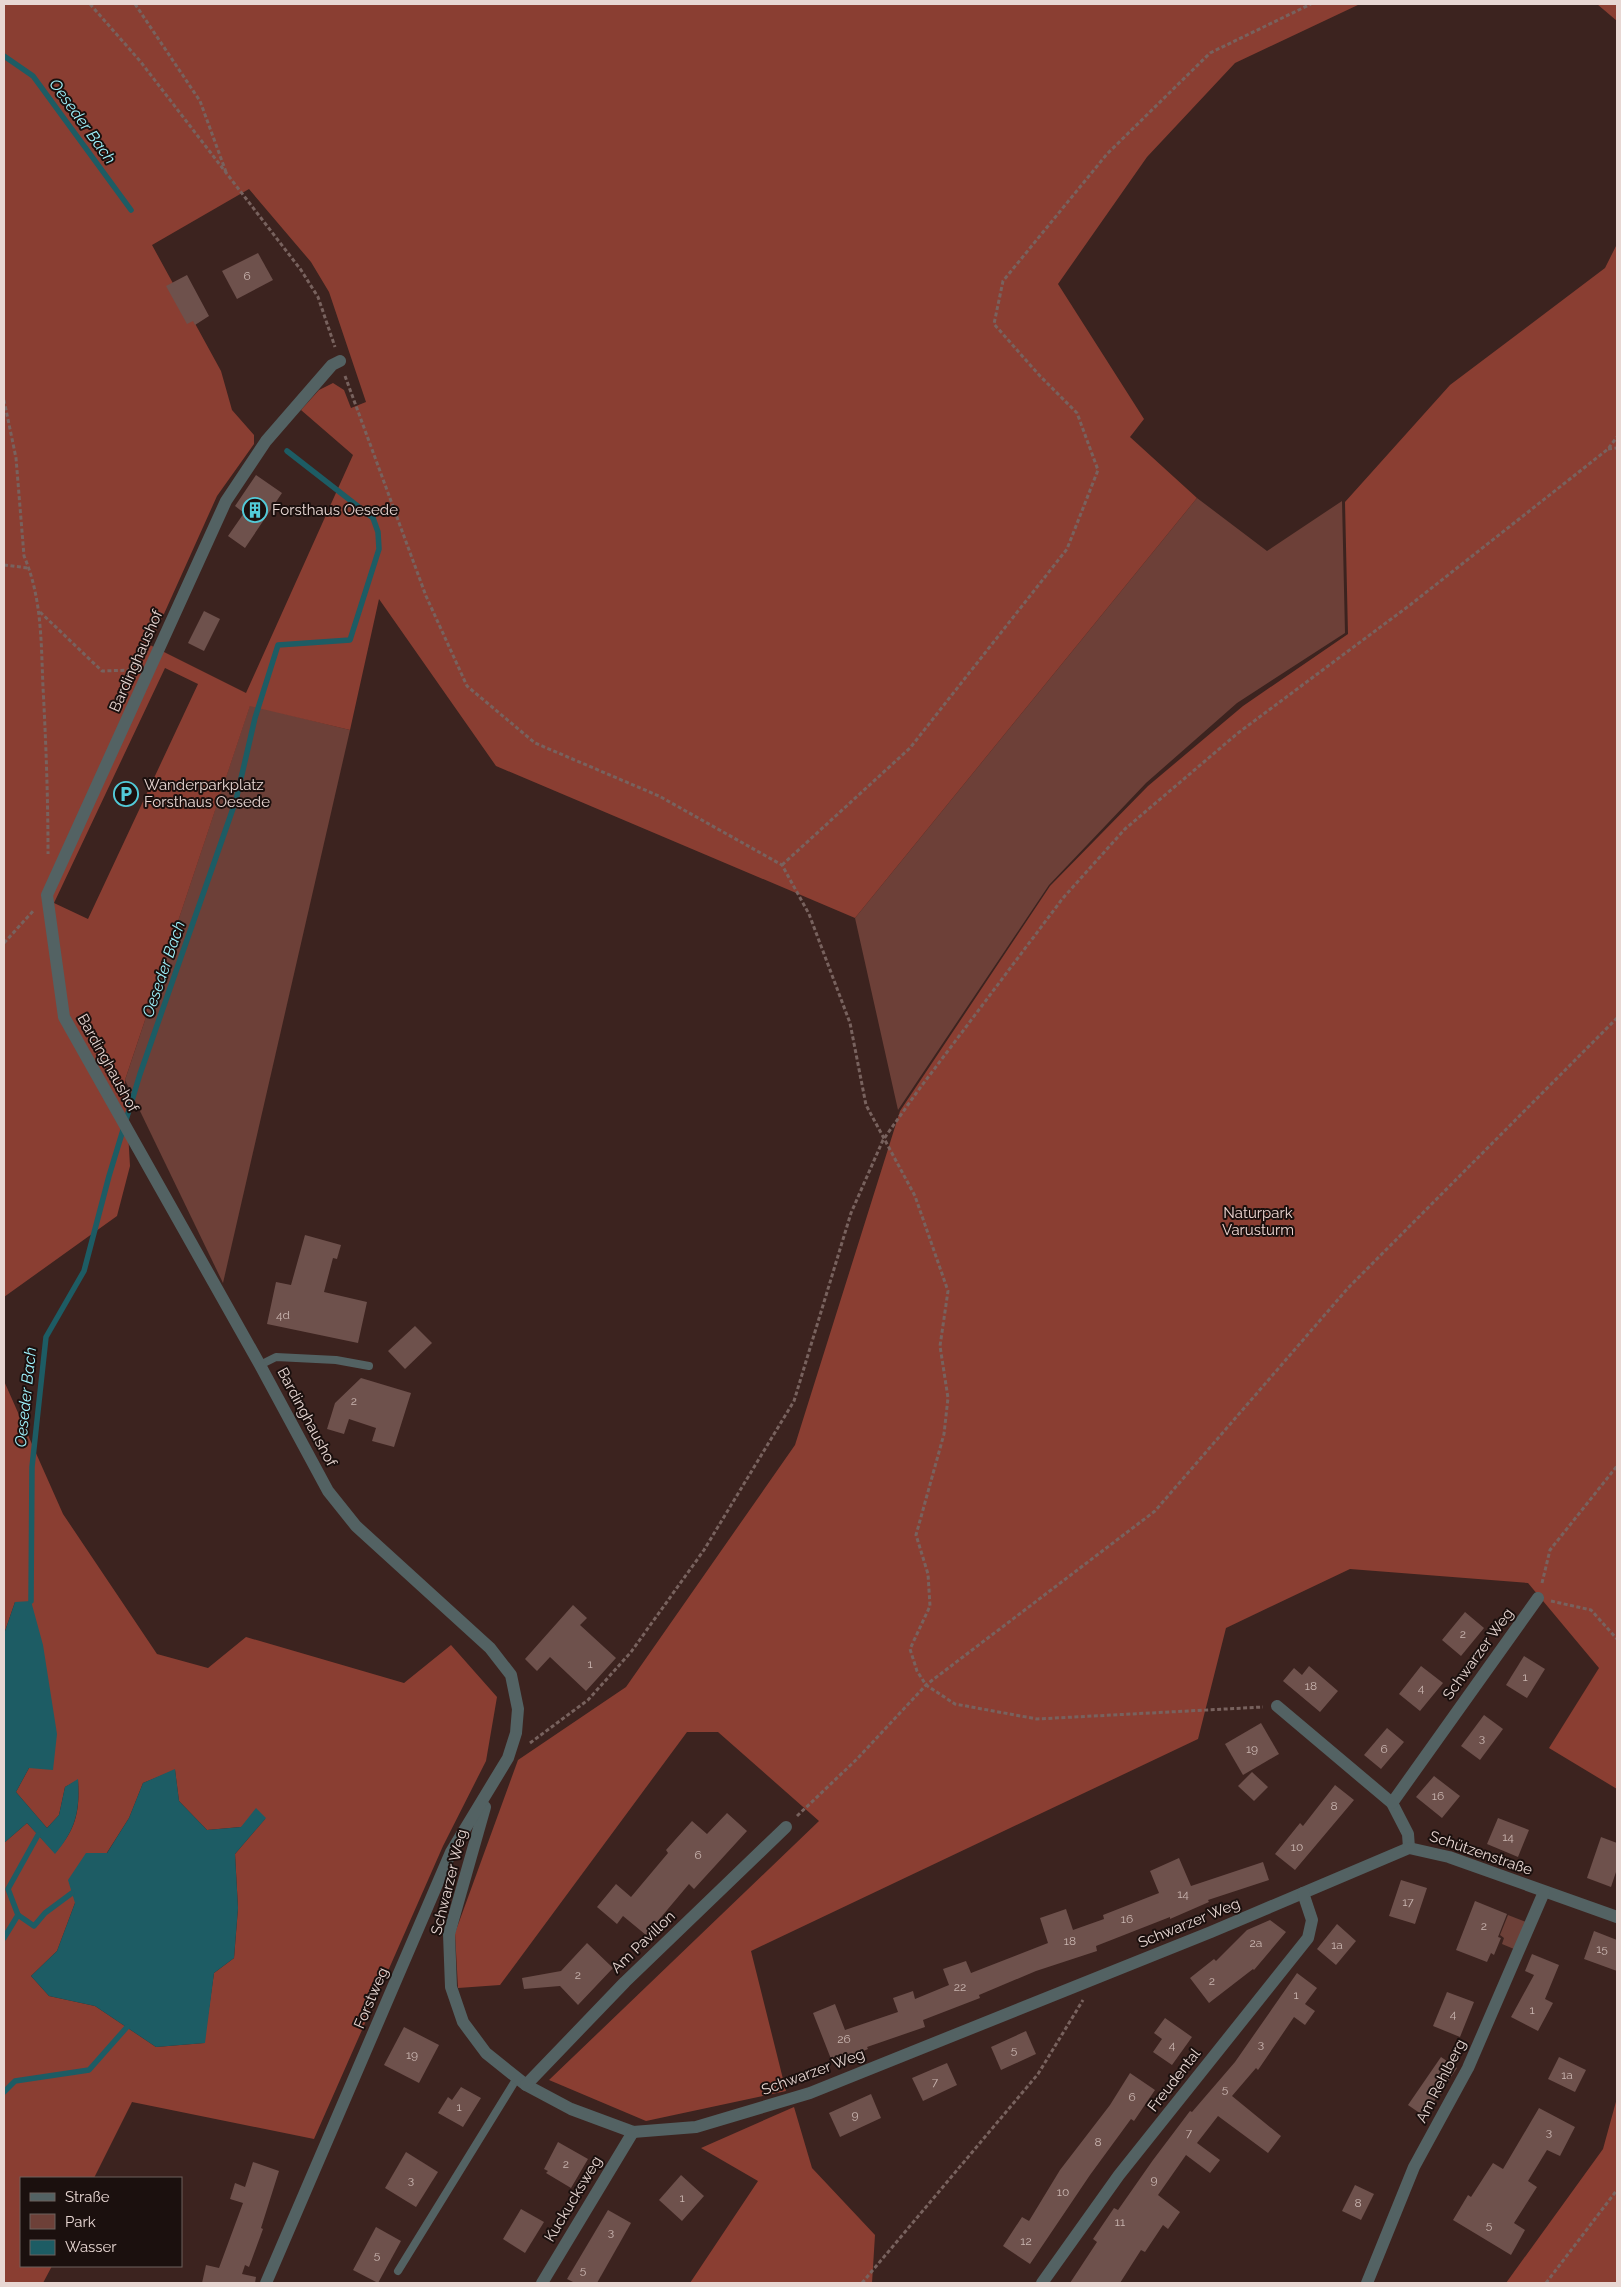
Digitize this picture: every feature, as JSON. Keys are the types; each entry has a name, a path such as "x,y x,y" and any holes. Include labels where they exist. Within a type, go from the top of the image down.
{"street":[{"name":"Bardinghaushof","path":"340,361 332,365 266,441 226,501 47,894 64,1017 260,1365 328,1491 356,1526 490,1648 511,1675 518,1709 516,1732"},
{"name":"Schwarzer Weg","path":"1392,1803 1538,1598"},
{"name":"Schützenstraße","path":"1277,1706 1392,1803 1408,1834 1409,1848 1449,1857 1617,1917"},
{"name":"Forstweg","path":"266,2283 451,1852 508,1758 516,1732"},
{"name":"Schwarzer Weg","path":"489,1792 449,1934 451,1987 464,2022 486,2053 522,2081 571,2109 632,2132 696,2127 810,2093 1097,1978 1409,1848"},
{"name":"Am Pavillon","path":"522,2081 786,1827"},
{"name":"Am Rehlberg","path":"1367,2283 1414,2166 1468,2068 1544,1892"},
{"name":"Freudental","path":"1042,2283 1119,2175 1308,1938 1312,1920 1303,1893"},
{"name":"Kuckucksweg","path":"542,2283 632,2132"}],"lane":[{"path":"260,1365 276,1356 336,1360 369,1366"},
{"path":"398,2271 522,2081"}],"path":[{"path":"90,4 140,61 228,177 302,270 318,297 426,596 467,686 535,743 659,796 782,865 809,914 850,1023 866,1105 883,1140 915,1196 948,1291 940,1346 948,1398 944,1434 916,1535 928,1574 930,1606 910,1649 917,1672 926,1685 955,1704 1038,1719 1277,1706"},
{"path":"135,4 200,101 228,177"},
{"path":"782,865 910,748 1067,549 1098,470 1077,413 1040,376 994,324 1003,281 1106,154 1210,53 1311,4"},
{"path":"4,400 16,458 24,556 29,568 40,612 48,779 48,856"},
{"path":"508,1758 588,1700 631,1652 704,1550 794,1401 851,1213 883,1140 1063,898 1125,829 1238,733 1410,605 1608,449 1617,437"},
{"path":"1608,449 1617,448"},
{"path":"4,565 29,568"},
{"path":"40,612 102,671 150,670"},
{"path":"4,942 47,894"},
{"path":"786,1827 857,1759 926,1685 1155,1511 1348,1288 1617,1018"},
{"path":"1617,1466 1550,1550 1538,1598 1591,1610 1617,1639"},
{"path":"862,2283 1038,2074 1097,1978"},
{"path":"1546,2283 1617,2190"}],"green space":[{"path":"4,4 1360,4 1235,63 1147,157 1058,284 1144,419 1130,437 1197,498 855,918 496,766 379,599 350,730 250,706 125,1080 130,1166 117,1216 4,1297","holes":["249,189 311,262 329,292 366,402 351,408 344,390 333,383 319,390 301,410 353,455 246,693 150,645 217,496 254,444 254,435 232,410 221,371 152,245","165,668 198,684 88,919 54,903"]},
{"path":"1597,4 1617,4 1617,21"},
{"name":"Naturpark Varusturm","path":"1617,244 1617,1789 1549,1748 1599,1668 1528,1583 1350,1569 1226,1628 1198,1739 751,1951 786,2091 646,2121 549,2080 819,1821 718,1732 687,1732 500,1985 458,1988 455,1933 518,1760 626,1687 795,1445 900,1111 1050,886 1148,786 1243,706 1348,634 1345,502 1450,385 1605,268"},
{"path":"1197,498 1267,551 1342,501 1345,633 1237,703 1146,783 1049,885 898,1110 855,918"},
{"path":"250,705 350,730 223,1283 125,1080"},
{"path":"4,1381 63,1514 157,1654 208,1668 246,1637 404,1683 451,1645 497,1697 486,1761 443,1846 314,2139 132,2102 94,2177 20,2177 20,2267 51,2267 43,2283 4,2283 4,1843 27,1823 55,1853 68,1836 75,1820 78,1802 78,1780 65,1787 59,1815 47,1828 16,1792 29,1768 15,1602 4,1634","holes":["175,1770 179,1801 207,1830 241,1827 265,1819 235,1854 238,1908 234,1958 214,1973 204,2043 156,2047 95,2006 49,1996 31,1976 57,1951 75,1903 129,1818 143,1783"]},
{"path":"1508,1915 1526,1922 1514,1949 1502,1944 1504,1938 1500,1935"},
{"path":"1617,2098 1617,2283 1506,2283 1603,2149"},
{"path":"794,2107 812,2168 875,2235 872,2283 690,2283 758,2181 701,2148"}],"water":[{"path":"31,1601 43,1645 57,1734 53,1770 29,1768 16,1792 47,1828 59,1815 65,1787 78,1779 78,1801 75,1819 68,1836 55,1854 27,1823 4,1843 4,1634 15,1602"},
{"path":"175,1769 179,1801 207,1830 241,1827 256,1808 266,1818 235,1854 238,1908 234,1958 214,1973 205,2043 156,2047 95,2006 49,1996 31,1976 57,1951 75,1903 68,1880 86,1853 107,1853 129,1818 143,1783"}],"building":[{"path":"258,253 273,280 237,299 222,271"},
{"path":"187,275 209,316 195,325 193,321 187,324 166,286"},
{"name":"Forsthaus Oesede","path":"256,475 282,493 245,548 228,536 244,513 235,506"},
{"path":"204,611 220,619 204,651 188,643"},
{"path":"305,1235 341,1245 337,1259 333,1258 324,1292 367,1302 358,1343 267,1324 276,1282 291,1285"},
{"path":"415,1326 432,1343 405,1369 388,1351"},
{"path":"361,1378 411,1393 394,1447 372,1441 376,1428 349,1419 344,1434 327,1429 335,1403"},
{"path":"573,1605 587,1618 580,1625 616,1658 586,1691 550,1657 537,1671 525,1659"},
{"path":"1465,1612 1484,1628 1461,1656 1442,1640"},
{"path":"1524,1656 1545,1669 1527,1698 1506,1685"},
{"path":"1309,1666 1338,1691 1320,1712 1283,1681 1294,1668 1302,1675"},
{"path":"1421,1666 1443,1683 1420,1711 1399,1694"},
{"path":"1484,1715 1503,1729 1480,1760 1461,1746"},
{"path":"1261,1723 1279,1754 1243,1775 1225,1744"},
{"path":"1387,1728 1404,1742 1381,1769 1364,1755"},
{"path":"1252,1772 1268,1787 1254,1801 1238,1786"},
{"path":"1434,1776 1460,1796 1442,1818 1416,1797"},
{"path":"1335,1785 1354,1800 1295,1870 1275,1854 1300,1823 1303,1826"},
{"path":"727,1813 747,1831 694,1889 689,1884 646,1935 623,1916 617,1924 597,1907 616,1884 631,1897 668,1853 666,1850 692,1821 707,1834"},
{"path":"1498,1818 1529,1830 1518,1857 1487,1844"},
{"path":"1601,1837 1617,1843 1617,1869 1611,1887 1587,1878"},
{"path":"1179,1858 1191,1886 1263,1862 1269,1880 1208,1900 1209,1902 1170,1919 1170,1917 1096,1946 1097,1951 1036,1971 979,1995 980,1998 923,2020 925,2027 867,2047 868,2049 833,2064 813,2013 835,2004 845,2030 898,2012 893,1998 913,1991 915,1999 949,1985 943,1969 966,1961 971,1973 1048,1943 1040,1918 1066,1909 1073,1930 1104,1919 1103,1915 1159,1893 1150,1871"},
{"path":"1401,1880 1427,1888 1415,1924 1389,1916"},
{"path":"1475,1901 1507,1914 1498,1937 1501,1938 1494,1955 1491,1953 1487,1962 1456,1950"},
{"path":"1270,1920 1286,1932 1254,1970 1209,2003 1190,1978 1214,1959 1216,1961 1247,1930"},
{"path":"1337,1924 1356,1941 1336,1965 1317,1949"},
{"path":"1594,1931 1617,1940 1617,1971 1584,1959"},
{"path":"587,1943 613,1968 578,2005 560,1986 524,1989 522,1978 561,1971"},
{"path":"1532,1954 1559,1965 1545,1999 1553,2003 1538,2031 1511,2017 1534,1975 1525,1971"},
{"path":"1297,1973 1317,1988 1305,2004 1315,2011 1305,2025 1294,2017 1258,2070 1256,2068 1232,2096 1281,2136 1268,2153 1218,2116 1197,2143 1220,2160 1210,2173 1186,2155 1158,2195 1180,2212 1168,2229 1163,2225 1145,2252 1141,2250 1120,2283 1070,2283 1097,2242 1093,2239 1114,2208 1118,2210 1190,2111 1192,2112 1235,2062"},
{"path":"1447,1992 1474,2002 1460,2037 1433,2026"},
{"path":"1165,2018 1192,2037 1172,2065 1153,2052 1162,2039 1154,2033"},
{"path":"404,2027 439,2045 419,2083 384,2065"},
{"path":"1026,2031 1036,2054 1001,2070 991,2047"},
{"path":"1441,2057 1457,2068 1424,2116 1408,2105"},
{"path":"1559,2057 1586,2070 1575,2092 1548,2079"},
{"path":"947,2063 957,2085 923,2101 912,2078"},
{"path":"1130,2073 1155,2090 1134,2121 1131,2119 1090,2175 1030,2264 1003,2246 1022,2217 1029,2221 1060,2170 1110,2105"},
{"path":"461,2087 481,2098 463,2127 438,2113 448,2097 452,2100"},
{"path":"871,2094 881,2118 840,2137 829,2113"},
{"path":"1539,2108 1575,2127 1560,2156 1547,2150 1528,2181 1537,2187 1514,2223 1525,2230 1511,2255 1453,2220 1468,2195 1471,2197 1493,2163 1503,2169"},
{"path":"558,2142 588,2159 571,2188 546,2173 548,2171 544,2169"},
{"path":"406,2152 438,2172 416,2207 385,2188"},
{"path":"253,2162 279,2171 261,2228 263,2229 249,2267 245,2265 242,2274 256,2277 255,2283 202,2283 206,2265 219,2268 243,2203 230,2199 235,2183 245,2187"},
{"path":"681,2175 704,2196 682,2221 659,2200"},
{"path":"1355,2185 1374,2194 1361,2220 1342,2211"},
{"path":"521,2209 544,2222 525,2253 503,2239"},
{"path":"608,2210 631,2223 597,2283 575,2283 567,2279"},
{"path":"376,2227 401,2241 378,2283 353,2270"}],"waterway":[{"name":"Oeseder Bach","path":"4,56 33,76 131,210"},
{"name":"Oeseder Bach","path":"31,1601 32,1467 46,1337 84,1271 109,1176 140,1074 236,800 255,718 278,645 350,640 379,549 378,532 373,518 287,451"},
{"path":"4,1938 18,1915 8,1889 38,1835"},
{"path":"18,1915 34,1926 45,1913 72,1893"},
{"name":"Oeseder Bach","path":"4,2092 15,2081 89,2070 127,2027"}],"place":[{"name":"Forsthaus Oesede","path":"255,510"},
{"name":"Wanderparkplatz Forsthaus Oesede","path":"126,794"}]}
